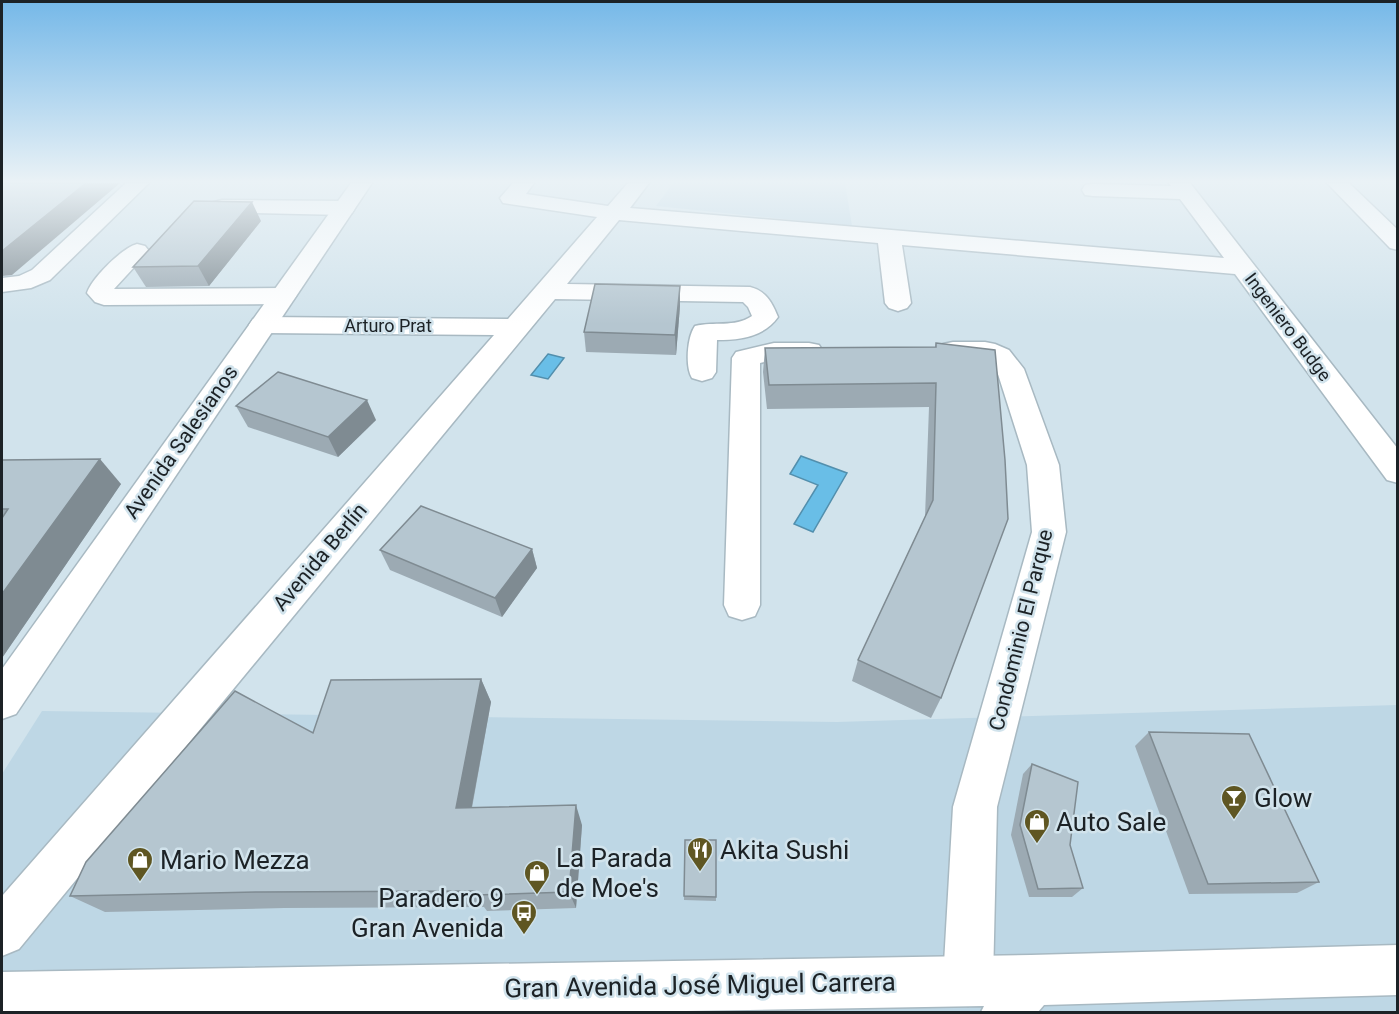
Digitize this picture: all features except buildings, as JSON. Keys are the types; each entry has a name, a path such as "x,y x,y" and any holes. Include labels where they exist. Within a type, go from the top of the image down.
{"street":[{"path":"2,285 31,281 41,275 88,230"},
{"name":"Avenida Salesianos","path":"2,700 329,230"},
{"name":"Avenida Berlín","path":"2,932 597,230"},
{"path":"812,230 1243,267"},
{"name":"Ingeniero Budge","path":"1215,230 1398,472"},
{"path":"1385,230 1398,243"},
{"path":"889,237 898,303"},
{"path":"137,250 102,286 100,293 104,297 283,296"},
{"path":"545,291 750,295 760,304 765,317 759,325 734,332 704,332 702,372"},
{"name":"Arturo Prat","path":"262,325 515,327"},
{"name":"Condominio El Parque","path":"926,350 985,350 999,356 1010,369 1043,465 1049,532 975,807 968,981"},
{"path":"742,605 746,358 774,351 833,351"},
{"name":"Gran Avenida José Miguel Carrera","path":"2,998 968,981 1019,996 1398,970"}],"shaded area":[{"path":"1397,705 1397,1012 2,1012 2,774 42,711 837,722"}],"water":[{"path":"548,354 564,358 548,379 531,375"},
{"path":"801,456 847,473 813,532 794,524 818,485 790,474"}],"place":[{"name":"Glow","path":"1234,821"},
{"name":"Auto Sale","path":"1037,845"},
{"name":"Akita Sushi","path":"700,873"},
{"name":"Mario Mezza","path":"140,883"},
{"name":"La Parada de Moe's","path":"537,896"},
{"name":"Paradero 9 Gran Avenida","path":"524,936"}]}
